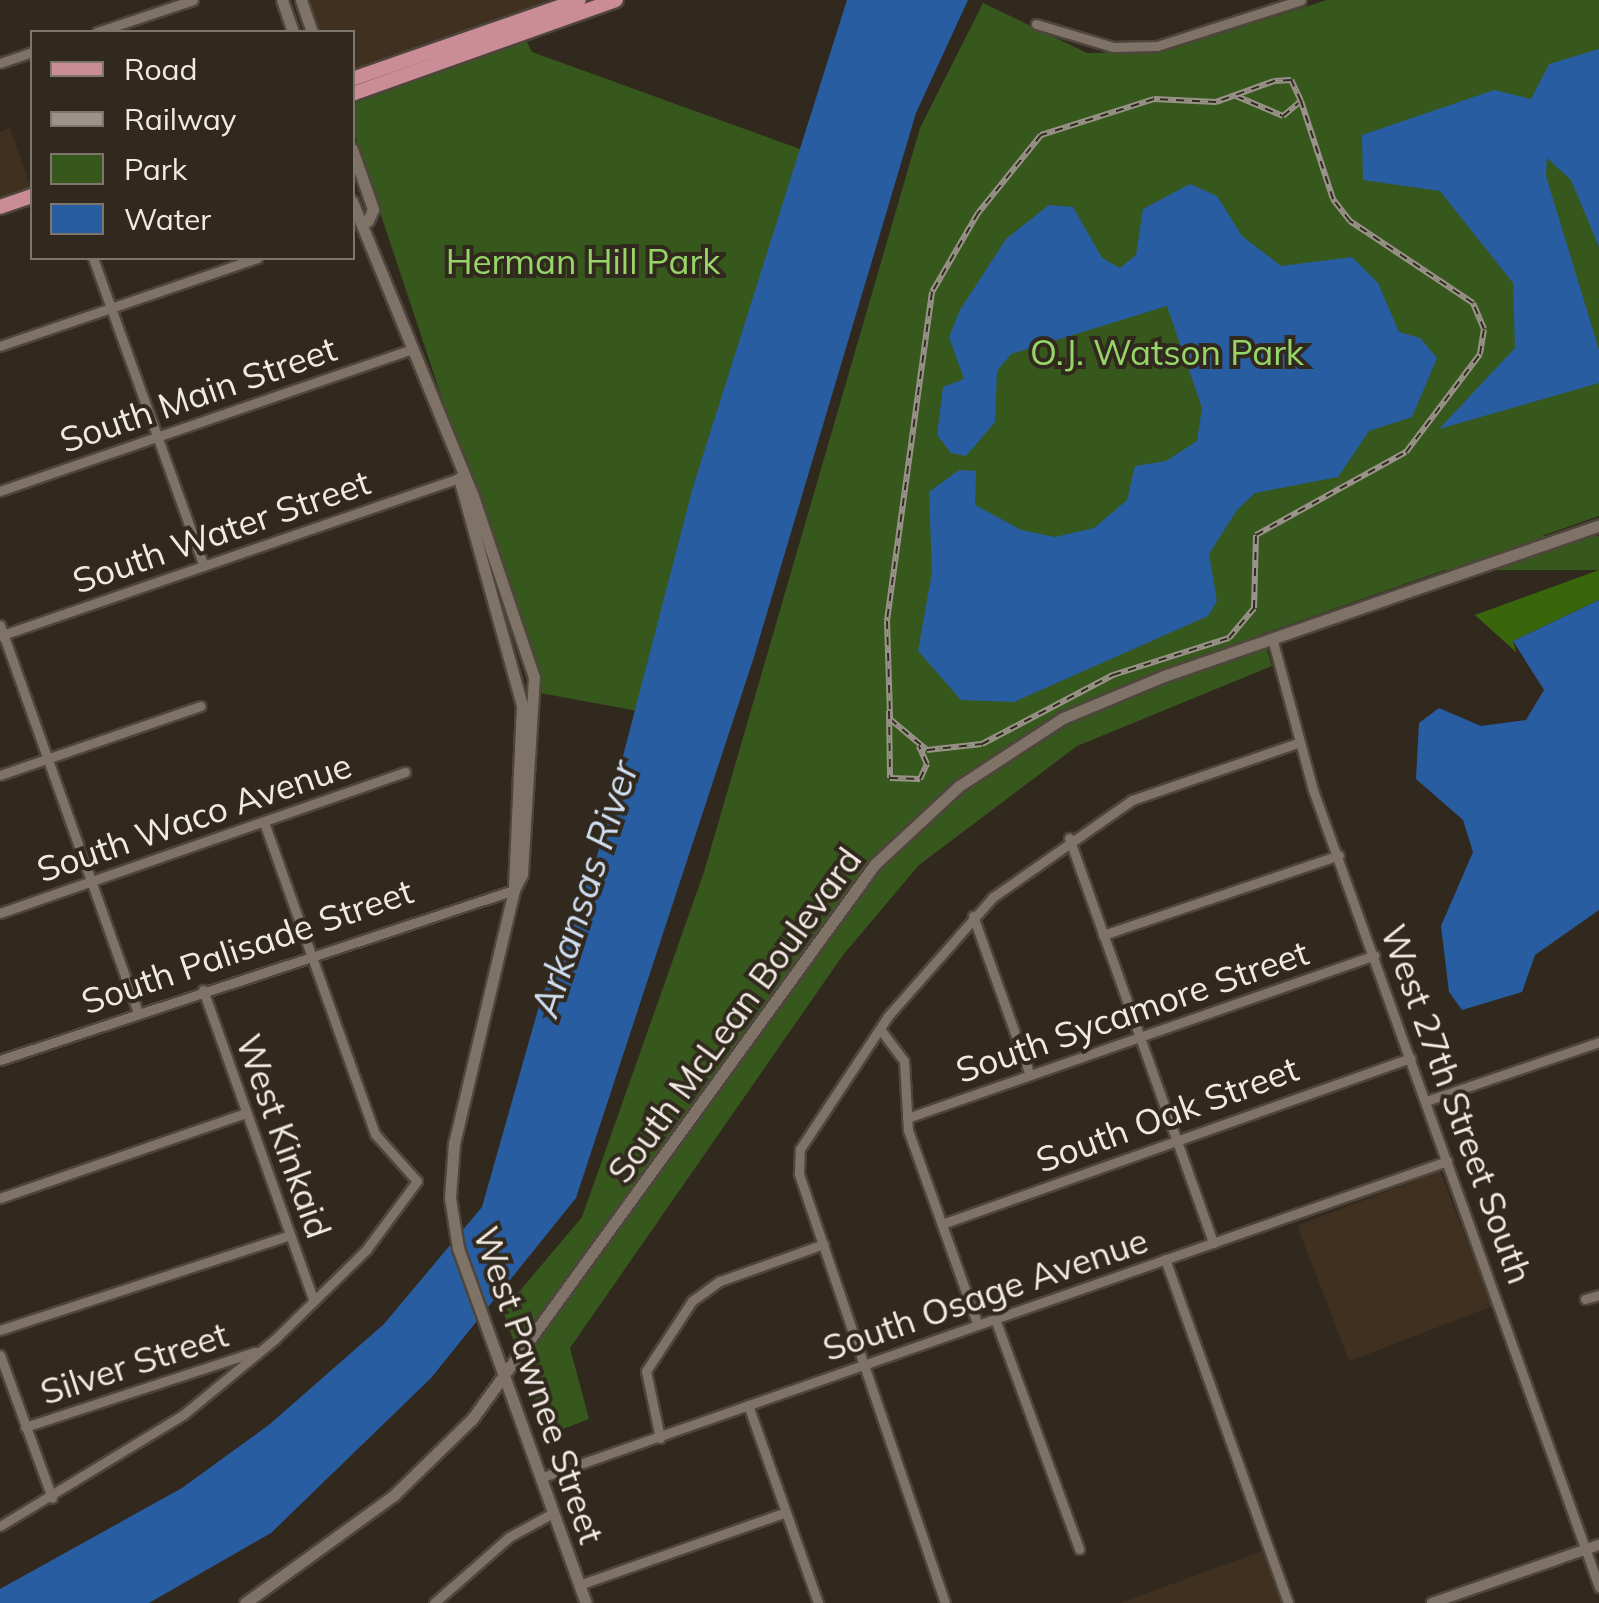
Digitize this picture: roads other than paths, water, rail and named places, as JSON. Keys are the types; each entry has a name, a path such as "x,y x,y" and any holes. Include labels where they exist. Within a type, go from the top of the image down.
{"main road":[{"path":"282,0 292,30"},
{"path":"300,0 311,30"},
{"path":"355,78 578,0"},
{"path":"355,93 616,0"},
{"path":"355,158 373,209 368,221"},
{"path":"0,207 30,197"},
{"path":"355,204 368,221"},
{"name":"West Pawnee Street","path":"368,221 534,677 522,874 514,890 454,1143 450,1198 492,1340 586,1603"},
{"name":"South McLean Boulevard","path":"246,1603 394,1495 505,1378 875,864 959,786 1063,718 1272,638 1599,525"}],"street":[{"path":"103,30 193,0"},
{"path":"1036,24 1113,46 1157,46 1270,5 1301,0"},
{"path":"0,62 30,53"},
{"path":"355,225 368,221"},
{"path":"94,260 204,566"},
{"path":"0,346 251,260"},
{"name":"South Main Street","path":"0,491 413,349"},
{"name":"South Water Street","path":"1,632 459,478"},
{"path":"1,632 138,1012"},
{"name":"West 27th Street South","path":"1272,638 1300,719 1298,742 1599,1587"},
{"path":"0,776 200,706"},
{"path":"946,1603 798,1160 880,1028 974,916 1069,838 1150,793 1298,742"},
{"name":"South Waco Avenue","path":"0,913 405,772"},
{"path":"0,1526 52,1498 184,1414 261,1351 314,1301 417,1181 375,1134 264,822"},
{"path":"1069,838 1213,1242"},
{"path":"1103,935 1339,856"},
{"name":"South Palisade Street","path":"0,1060 310,953 514,890"},
{"path":"974,916 1030,1075"},
{"name":"South Sycamore Street","path":"907,1118 1374,955"},
{"name":"West Kinkaid","path":"203,990 314,1301"},
{"path":"880,1028 904,1061 907,1118 978,1325"},
{"path":"1426,1102 1599,1042"},
{"name":"South Oak Street","path":"942,1224 1410,1058"},
{"path":"0,1198 246,1113"},
{"name":"South Osage Avenue","path":"540,1478 1447,1160"},
{"path":"0,1330 290,1235"},
{"path":"660,1438 646,1371 692,1301 720,1281 824,1244"},
{"path":"1165,1260 1288,1603"},
{"path":"1585,1299 1599,1294"},
{"path":"995,1319 1078,1549"},
{"name":"Silver Street","path":"25,1427 261,1351"},
{"path":"0,1355 52,1498"},
{"path":"748,1405 818,1603"},
{"path":"579,1585 786,1512"},
{"path":"434,1603 508,1536 553,1513"},
{"path":"1432,1603 1599,1545"},
{"path":"1471,1589 1476,1603"}],"water":[{"name":"Arkansas River","path":"847,0 968,0 916,113 753,660 576,1198 431,1378 271,1533 149,1603 0,1603 0,1589 182,1488 270,1424 384,1324 482,1207 541,999 597,856 693,487"},
{"path":"1599,49 1599,247 1571,180 1547,158 1546,176 1599,350 1599,383 1439,429 1515,348 1513,283 1440,191 1363,180 1362,135 1494,90 1531,99 1549,64"},
{"path":"1190,184 1217,196 1242,236 1281,266 1352,257 1378,283 1399,332 1420,338 1437,358 1412,417 1369,431 1338,477 1255,493 1237,510 1209,554 1217,601 1208,616 1014,702 961,700 918,651 932,572 929,492 959,470 976,471 975,505 1021,530 1055,537 1094,528 1127,500 1135,466 1166,461 1197,441 1202,408 1167,306 1011,354 997,371 995,422 966,456 951,453 937,435 943,387 964,379 949,337 960,310 1006,239 1049,205 1073,207 1102,258 1120,268 1136,255 1143,209"},
{"path":"1599,600 1599,910 1535,955 1522,992 1462,1010 1449,992 1441,926 1473,852 1463,820 1416,779 1419,723 1439,708 1481,726 1526,720 1544,690 1513,641"}],"railway":[{"path":"1236,96 1283,116 1301,101 1291,80 1274,81 1216,102 1154,99 1041,135 978,213 932,292 887,621 890,719 927,750 982,744 1113,675 1229,638 1254,608 1256,535 1406,452 1480,354 1484,329 1473,303 1350,221 1333,199 1301,101"},
{"path":"889,711 890,778 920,779 927,764 919,746"}],"park label":[{"name":"Herman Hill Park","path":"583,261"},
{"name":"O.J. Watson Park","path":"1167,352"}]}
